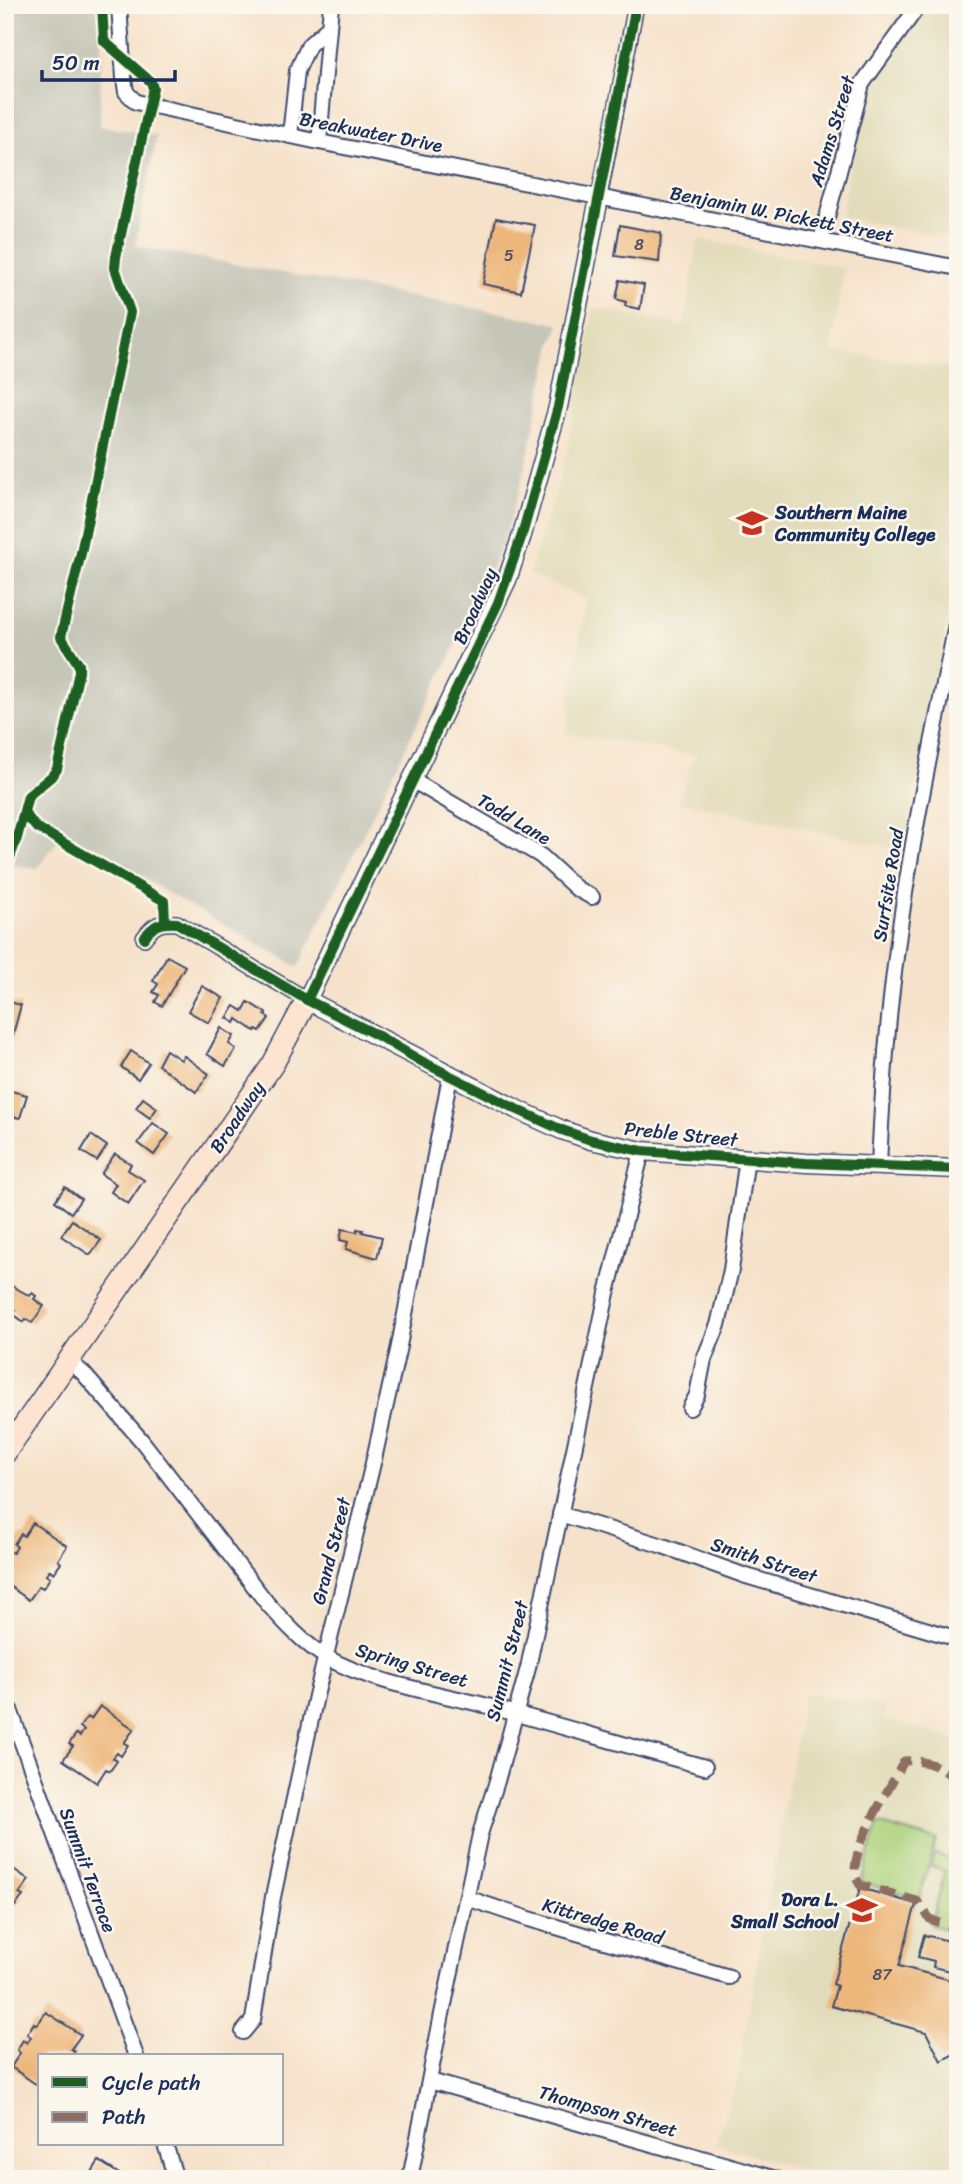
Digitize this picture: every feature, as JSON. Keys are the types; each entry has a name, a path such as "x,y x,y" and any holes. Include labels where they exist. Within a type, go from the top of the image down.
{"main road":[{"name":"Broadway","path":"5,1453 274,1064 307,1000"}],"street":[{"name":"Breakwater Drive","path":"119,5 126,92 136,102 598,198"},
{"path":"319,142 331,5"},
{"path":"598,198 636,5"},
{"name":"Adams Street","path":"821,240 862,84 919,5"},
{"path":"290,136 297,71 309,45 329,27"},
{"name":"Benjamin W. Pickett Street","path":"598,198 958,268"},
{"name":"Broadway","path":"307,1000 498,603 523,535 558,407 598,198"},
{"name":"Surfsite Road","path":"879,1165 895,960 958,615"},
{"name":"Todd Lane","path":"412,780 541,856 577,889 592,897"},
{"path":"144,937 154,925 177,923 307,1000"},
{"name":"Preble Street","path":"307,1000 450,1076 562,1130 591,1140 642,1151 806,1163 958,1169"},
{"name":"Grand Street","path":"243,2032 253,2020 273,1897 325,1656 396,1358 450,1076"},
{"name":"Summit Street","path":"411,2179 480,1834 528,1668 607,1293 642,1151"},
{"path":"690,1408 697,1395 704,1359 718,1325 731,1270 747,1158"},
{"name":"Spring Street","path":"69,1361 83,1373 142,1441 267,1603 291,1628 325,1656 359,1672 705,1767"},
{"name":"Smith Street","path":"559,1514 663,1546 743,1575 958,1639"},
{"name":"Summit Terrace","path":"5,1696 134,2054"},
{"name":"Kittredge Road","path":"467,1898 529,1919 729,1977"},
{"name":"Thompson Street","path":"430,2081 776,2179"},
{"path":"166,2146 176,2179"}],"shaded area":[{"path":"5,5 98,5 101,46 100,126 157,136 135,246 560,324 552,345 523,477 506,533 482,592 298,967 63,833 37,869 5,863"},
{"path":"905,5 958,5 958,239 841,217 869,90 892,23"},
{"name":"Southern Maine Community College","path":"698,239 844,268 831,351 958,368 958,561 904,850 678,801 695,755 566,733 586,599 529,574 567,451 594,308 684,326"},
{"name":"Dora L. Small School","path":"804,1693 886,1707 885,1719 958,1740 958,2179 836,2179 716,2145 737,2080"}],"green space":[{"path":"878,1823 936,1840 919,1899 861,1882"},
{"path":"953,1843 958,1845 958,1933 931,1925 945,1871 931,1866 935,1854 949,1858"}],"building":[{"path":"496,218 535,225 521,292 483,284"},
{"path":"620,225 661,233 659,262 615,256"},
{"path":"620,280 644,285 640,309 625,306 626,302 616,299"},
{"path":"167,956 185,966 162,1006 155,1002 159,995 153,992 158,984 153,981"},
{"path":"202,986 223,998 209,1023 188,1011"},
{"path":"5,1001 21,1005 6,1060 5,1060"},
{"path":"248,1002 266,1013 269,1018 260,1031 255,1031 237,1019 235,1023 227,1018 235,1006 243,1011"},
{"path":"221,1028 234,1036 229,1044 236,1049 225,1066 207,1054"},
{"path":"166,1050 181,1060 184,1056 209,1074 196,1092 158,1065"},
{"path":"131,1051 149,1063 138,1079 121,1067"},
{"path":"7,1090 27,1095 20,1118 5,1115"},
{"path":"143,1098 157,1108 150,1118 136,1108"},
{"path":"153,1123 169,1134 154,1155 138,1143"},
{"path":"91,1135 107,1146 97,1161 81,1151"},
{"path":"115,1154 131,1164 128,1170 144,1180 128,1204 111,1192 116,1184 101,1174"},
{"path":"65,1187 81,1199 71,1213 55,1201"},
{"path":"72,1220 101,1240 90,1255 61,1236"},
{"path":"342,1229 357,1232 357,1229 363,1230 362,1232 382,1237 377,1258 346,1249 348,1242 340,1240"},
{"path":"5,1282 30,1296 32,1293 36,1296 34,1299 44,1306 32,1323 26,1319 24,1322 13,1314 15,1311 5,1308"},
{"path":"33,1523 67,1546 54,1573 50,1570 46,1575 50,1578 43,1588 39,1586 29,1600 5,1583 5,1557 9,1551 13,1553 17,1547 14,1544"},
{"path":"100,1706 134,1729 124,1743 128,1745 121,1756 117,1753 113,1758 117,1761 110,1771 106,1769 97,1783 63,1760 73,1746 69,1744 76,1734 80,1736 84,1730 80,1727 87,1717 91,1719"},
{"path":"5,1863 29,1880 19,1894 23,1896 15,1906 11,1904 8,1909 11,1911 5,1920"},
{"path":"860,1888 916,1904 899,1966 958,1982 958,2052 941,2061 926,2032 831,2006 837,1986 833,1984"},
{"path":"924,1935 958,1943 958,1973 933,1967 934,1961 918,1957"},
{"path":"46,2012 81,2035 71,2049 75,2051 73,2054 38,2054 38,2086 11,2067 20,2053 17,2050 23,2040 27,2043 31,2037 27,2034 34,2023 37,2025"},
{"path":"99,2161 127,2179 83,2179 87,2173 90,2175"}],"marked path":[{"path":"958,1782 933,1765 904,1761 867,1829 857,1857 855,1872 860,1885 917,1901 930,1919 958,1931"}],"cycle path":[{"path":"5,871 28,796 57,769 79,672 79,665 61,637 81,553 130,312 115,268 116,257 153,88 151,82 104,41 102,5"},
{"path":"307,1000 498,603 522,535 558,407 636,5"},
{"path":"24,813 36,827 164,901 165,922"},
{"path":"144,938 158,925 177,923 307,1000 375,1034 421,1061 516,1109 591,1140 642,1151 806,1163 958,1169"}],"place":[{"name":"Southern Maine Community College","path":"752,523"},
{"name":"Dora L. Small School","path":"862,1910"}]}
